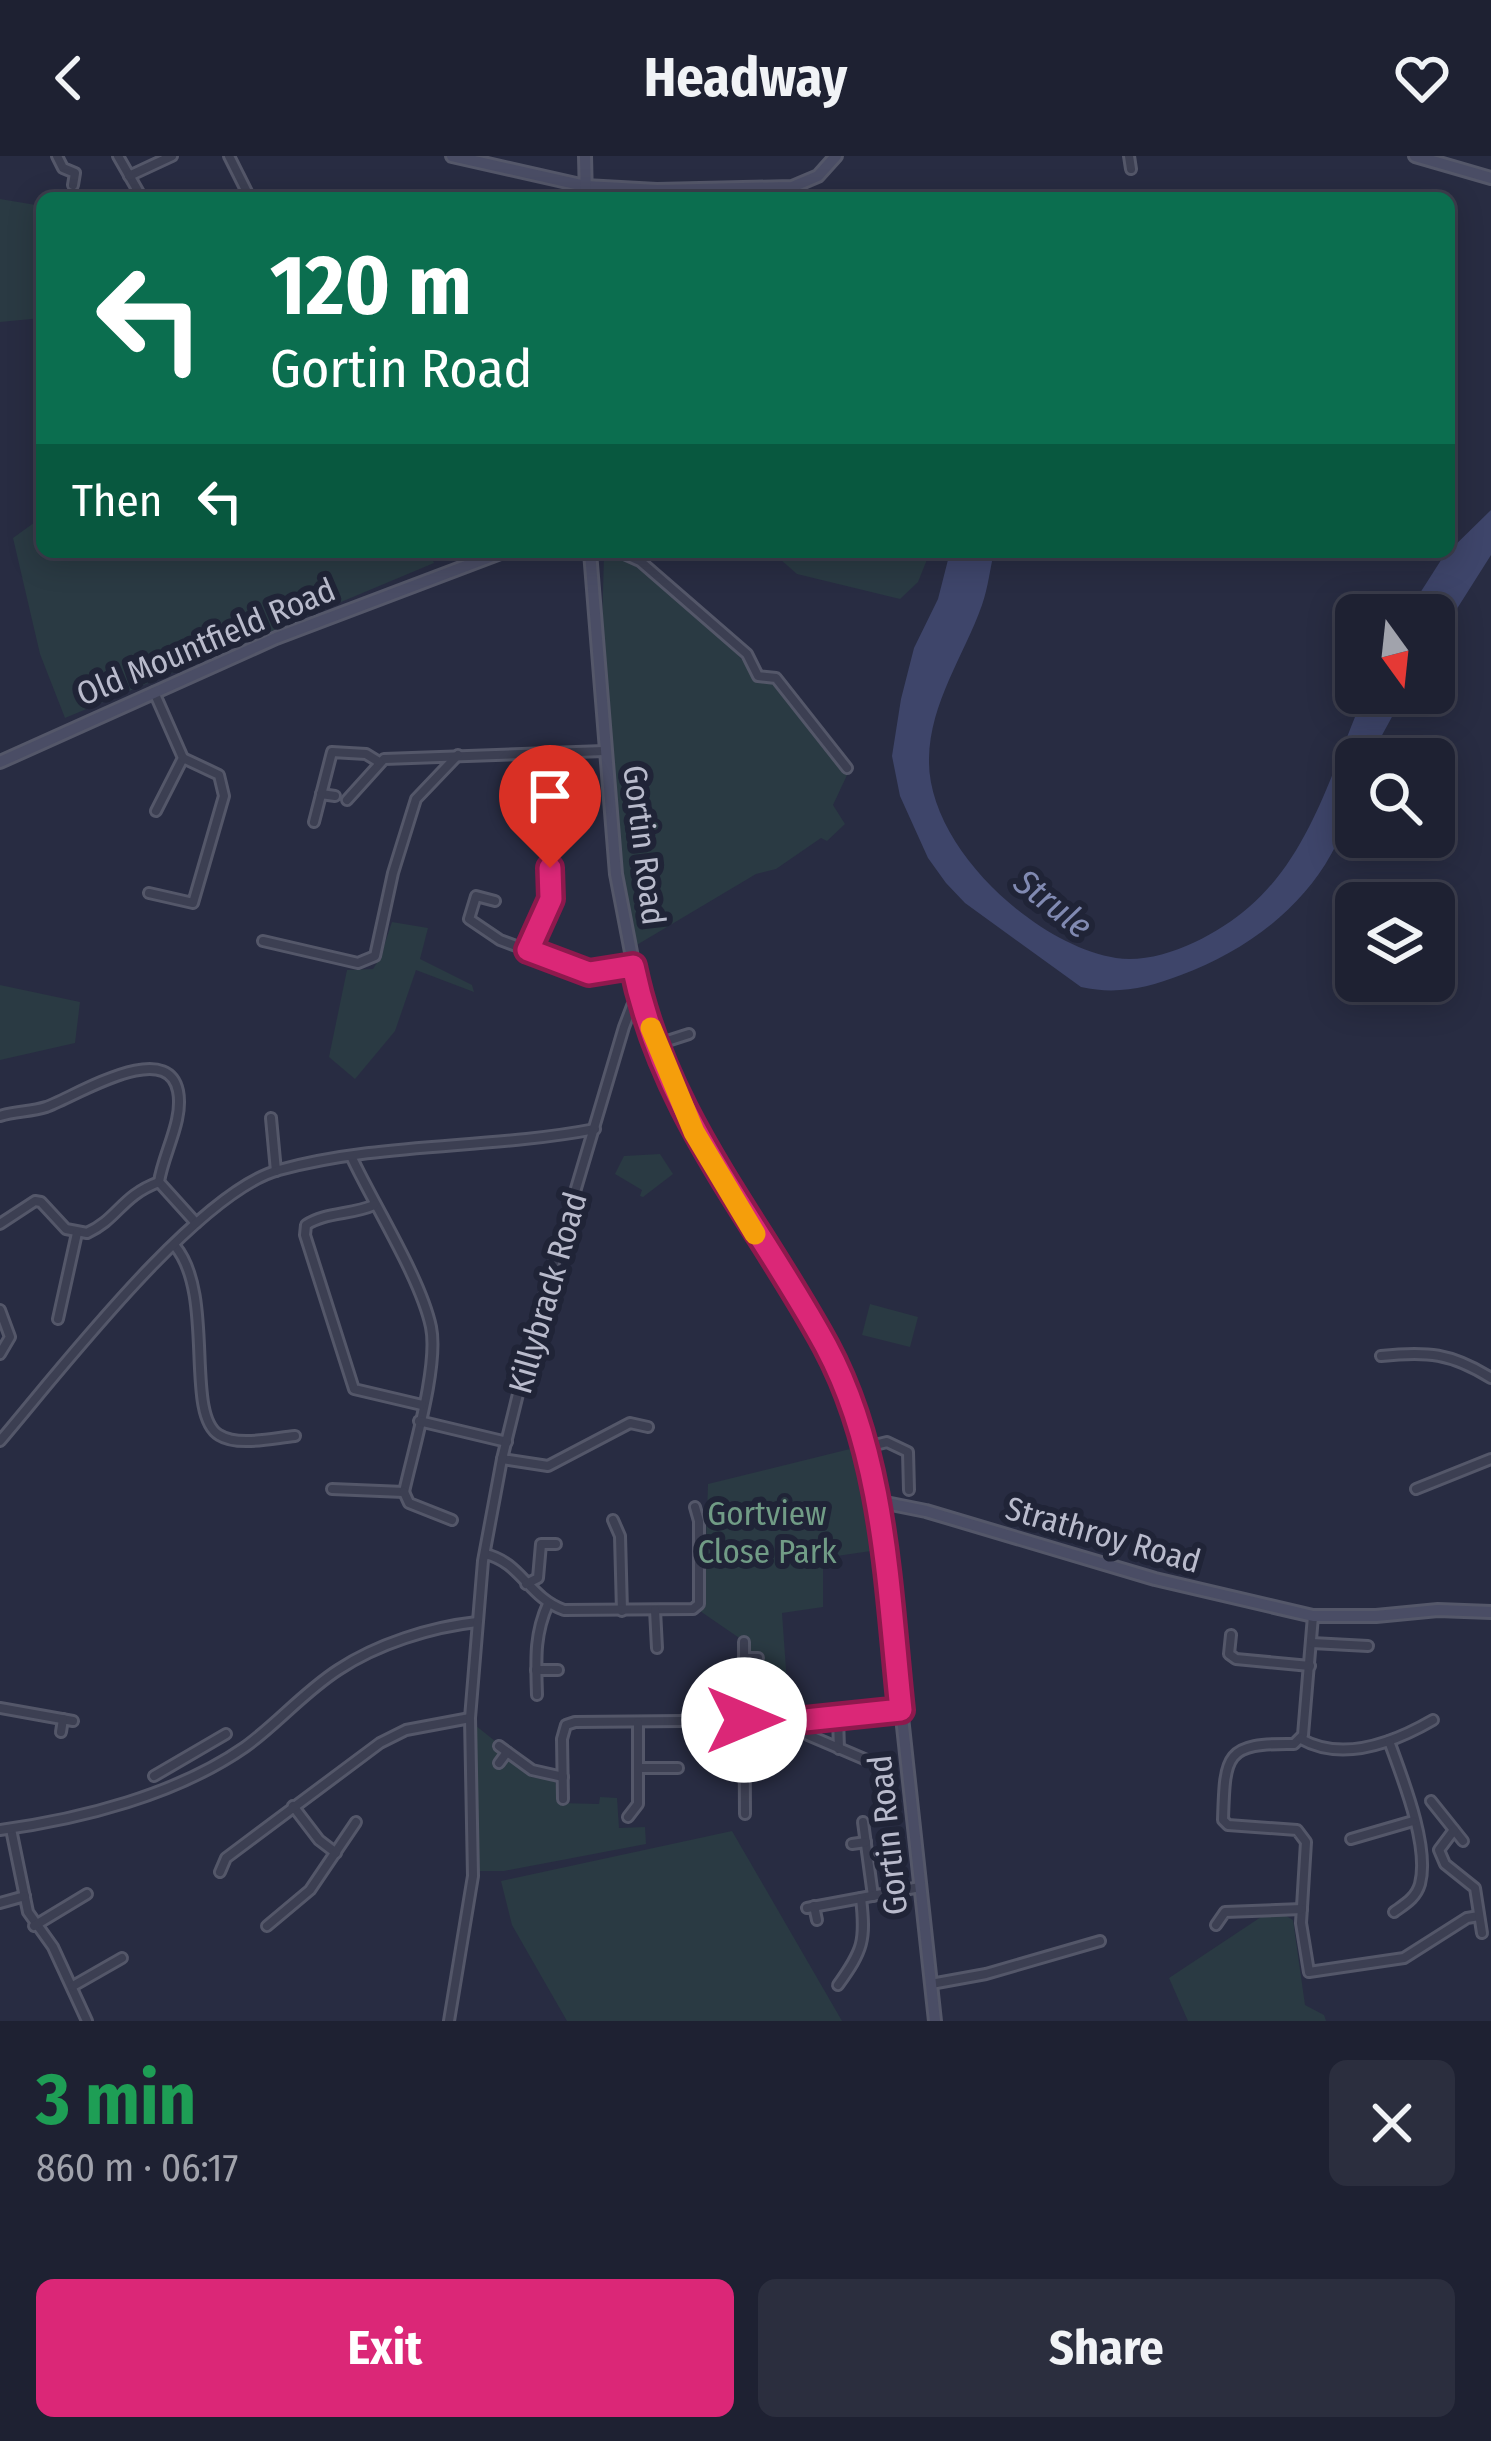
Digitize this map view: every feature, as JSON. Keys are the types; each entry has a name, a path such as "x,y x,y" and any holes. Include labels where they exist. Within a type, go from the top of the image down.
{"main road":[{"path":"452,156 585,192 792,187 818,176 836,156"},
{"path":"585,156 585,192"},
{"path":"1414,156 1491,178"},
{"name":"Old Mountfield Road","path":"0,762 276,638 487,558"},
{"name":"Gortin Road","path":"590,558 616,874 640,999 710,1161 827,1348 879,1505 934,2021"},
{"name":"Strathroy Road","path":"879,1505 905,1506 1155,1579 1313,1616 1491,1612"}],"street":[{"path":"57,156 63,168 75,173 73,185"},
{"path":"118,156 138,192"},
{"path":"129,176 172,156"},
{"path":"229,156 247,192"},
{"path":"1129,156 1131,170"},
{"path":"633,558 747,654 758,676 776,678 847,768"},
{"path":"149,893 193,903 224,796 219,775 183,758 154,692"},
{"path":"347,800 384,759 604,751"},
{"path":"314,822 332,752 365,754 379,762"},
{"path":"263,941 358,963 375,956 416,799 458,754"},
{"path":"156,811 183,758"},
{"path":"321,794 335,796"},
{"path":"528,950 551,899 550,868"},
{"path":"495,901 476,896 469,920 500,940 589,973 633,966"},
{"name":"Killybrack Road","path":"449,2021 473,1876 470,1718 484,1554 533,1333 624,1027 640,999"},
{"path":"657,1045 689,1034"},
{"path":"0,1116 41,1109 144,1067 166,1074 178,1091 177,1114 159,1182 126,1198 98,1228 77,1233 35,1201 0,1224"},
{"path":"271,1118 276,1171"},
{"path":"0,1441 196,1223 218,1204 276,1171 597,1129"},
{"path":"352,1158 432,1329 431,1364 404,1492 409,1503 452,1520"},
{"path":"159,1182 196,1223"},
{"path":"374,1205 314,1220 306,1225 305,1235 354,1389 422,1405"},
{"path":"58,1319 77,1233"},
{"path":"175,1246 189,1263 196,1289 201,1400 207,1422 218,1435 236,1440 295,1436"},
{"path":"0,1310 10,1337 0,1354"},
{"path":"1381,1356 1443,1354 1490,1373"},
{"path":"419,1421 507,1442"},
{"path":"502,1459 548,1466 630,1423 648,1427"},
{"path":"862,1448 887,1442 908,1453 909,1490"},
{"path":"1416,1489 1491,1459"},
{"path":"332,1490 404,1492"},
{"path":"484,1554 514,1568 548,1604 581,1612 692,1609 699,1604 695,1507"},
{"path":"613,1520 620,1536 622,1611"},
{"path":"526,1585 538,1578 541,1544 556,1544"},
{"path":"537,1695 538,1624 548,1604"},
{"path":"655,1610 657,1648"},
{"path":"1313,1616 1301,1739 1294,1744 1250,1744 1234,1756 1225,1774 1223,1820 1228,1825 1297,1830 1306,1842 1302,1909 1309,1972 1404,1958 1467,1918 1479,1916"},
{"path":"87,2021 53,1947 34,1926 5,1830 79,1816 196,1773 243,1748 339,1669 387,1646 477,1622"},
{"path":"1231,1636 1229,1654 1236,1659 1310,1666"},
{"path":"744,1642 745,1814"},
{"path":"1312,1643 1368,1646"},
{"path":"744,1658 758,1658"},
{"path":"536,1670 558,1670"},
{"path":"0,1708 68,1720 61,1732"},
{"path":"563,1799 566,1725 838,1717 901,1710"},
{"path":"838,1717 839,1749"},
{"path":"220,1872 226,1858 380,1743 406,1730 470,1718"},
{"path":"1301,1739 1314,1746 1365,1748 1433,1720"},
{"path":"628,1817 638,1804 638,1722"},
{"path":"154,1777 226,1734"},
{"path":"808,1735 869,1761"},
{"path":"1389,1741 1418,1840 1420,1883 1412,1899 1394,1912"},
{"path":"499,1763 503,1749 532,1770 562,1777"},
{"path":"185,1756 196,1773"},
{"path":"711,1764 745,1762"},
{"path":"638,1768 678,1768"},
{"path":"1431,1801 1463,1841"},
{"path":"293,1806 319,1840 336,1853"},
{"path":"1351,1838 1413,1821"},
{"path":"281,1933 270,1924 310,1890 356,1822"},
{"path":"863,1822 873,1896"},
{"path":"1454,1830 1439,1850 1445,1864 1475,1888 1482,1933"},
{"path":"853,1844 866,1843"},
{"path":"817,1921 810,1907 920,1887"},
{"path":"34,1926 87,1894"},
{"path":"0,1903 25,1896"},
{"path":"834,1971 840,1982 859,1955 865,1937 861,1898"},
{"path":"1216,1925 1225,1912 1302,1909"},
{"path":"931,1984 986,1974 1100,1941"},
{"path":"73,1986 118,1964"}],"green space":[{"path":"0,199 36,205 36,319 0,322"},
{"path":"36,521 36,558 432,558 434,563 65,718 40,654 13,538"},
{"path":"604,558 621,558 692,609 756,680 774,682 847,775 833,805 845,824 827,841 821,838 776,869 756,874 630,949 600,700"},
{"path":"779,558 928,558 918,582 900,599 797,574"},
{"path":"392,922 428,928 420,959 472,985 474,992 416,970 395,1031 355,1079 329,1057 347,970 373,969"},
{"path":"0,985 80,1002 75,1043 0,1060"},
{"path":"660,1154 673,1174 643,1197 642,1190 615,1174 624,1156"},
{"path":"870,1304 918,1317 910,1347 862,1335"},
{"name":"Gortview Close Park","path":"854,1448 871,1551 823,1558 823,1607 782,1613 789,1711 749,1715 749,1666 761,1663 762,1654 749,1653 748,1644 700,1611 708,1484"},
{"path":"475,1725 495,1741 500,1753 493,1765 499,1769 509,1760 531,1777 555,1781 559,1803 599,1804 600,1797 617,1798 619,1828 645,1827 646,1844 504,1871 476,1871"},
{"path":"732,1831 842,2021 567,2021 512,1925 501,1881"},
{"path":"1283,1914 1293,1920 1305,2005 1326,2021 1188,2021 1169,1978 1261,1917"}],"water":[{"path":"1491,510 1491,555 1455,612 1455,594 1419,594 1442,558 1455,558 1455,545"},
{"path":"948,558 993,558 982,605 935,718 929,759 933,792 966,857 991,886 1052,934 1085,949 1133,959 1169,952 1204,937 1236,918 1271,885 1305,835 1335,769 1335,846 1303,894 1248,942 1156,983 1132,989 1081,987 965,903 928,858 900,796 892,756 914,648 938,599"},
{"path":"1357,714 1394,714 1380,738 1347,738"}],"slow traffic":[{"path":"651,1028 694,1132 755,1234"}],"route":[{"path":"550,868 551,899 528,950 589,973 633,966 640,999 694,1132 827,1348 853,1412 879,1505 901,1710 805,1720 744,1720"}],"water label":[{"name":"Strule","path":"1053,904"}]}
